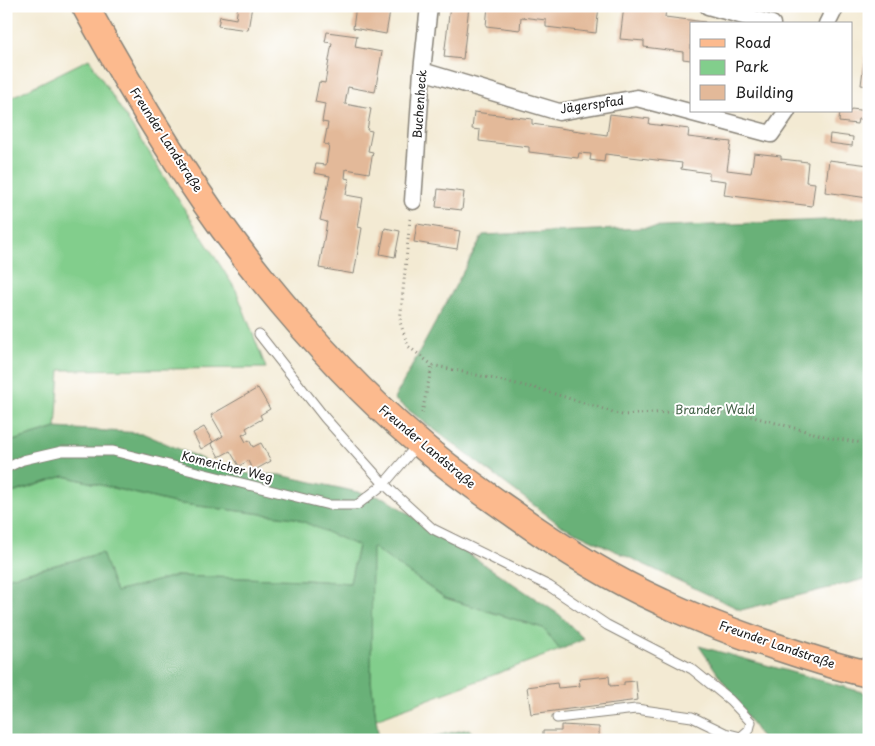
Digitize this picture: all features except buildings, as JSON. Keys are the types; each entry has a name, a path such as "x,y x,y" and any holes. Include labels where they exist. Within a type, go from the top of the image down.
{"main road":[{"name":"Freunder Landstraße","path":"85,6 140,102 197,191 262,279 337,365 377,406 419,443 548,539 602,571 662,602 732,631 788,651 869,674"}],"street":[{"name":"Buchenheck","path":"412,201 429,6"},
{"path":"708,6 765,22"},
{"path":"828,22 836,6"},
{"name":"Jägerspfad","path":"422,71 559,112 637,98 771,134 786,114"}],"lane":[{"path":"259,334 325,418 384,484 432,529 550,586 607,625 692,670 730,700 752,722 749,730 741,736 725,734 692,717 636,710 557,718"},
{"name":"Komericher Weg","path":"6,468 24,460 62,451 113,451 329,505 357,505 384,484 419,443"}],"path":[{"path":"412,201 400,322 408,346 432,365 539,389 622,415 684,411 746,415 832,438 869,444"},
{"path":"419,443 422,413 432,365"}],"green space":[{"path":"89,59 236,290 266,368 60,370 56,428 6,443 6,100"},
{"name":"Brander Wald","path":"869,218 869,578 741,610 560,525 394,399 483,235"},
{"path":"56,428 142,433 234,473 280,475 385,498 560,615 584,639 560,650 543,628 445,598 372,547 371,681 379,740 6,740 6,578 102,553 116,592 175,576 350,583 358,546 295,518 174,503 64,476 6,495 6,443"},
{"path":"64,476 174,503 295,518 358,545 350,583 175,576 116,592 101,553 6,578 6,495"},
{"path":"371,546 445,598 543,628 560,650 376,719 371,681"},
{"path":"699,646 869,694 869,740 763,740"},
{"path":"469,729 480,740 426,740 426,738"}]}
